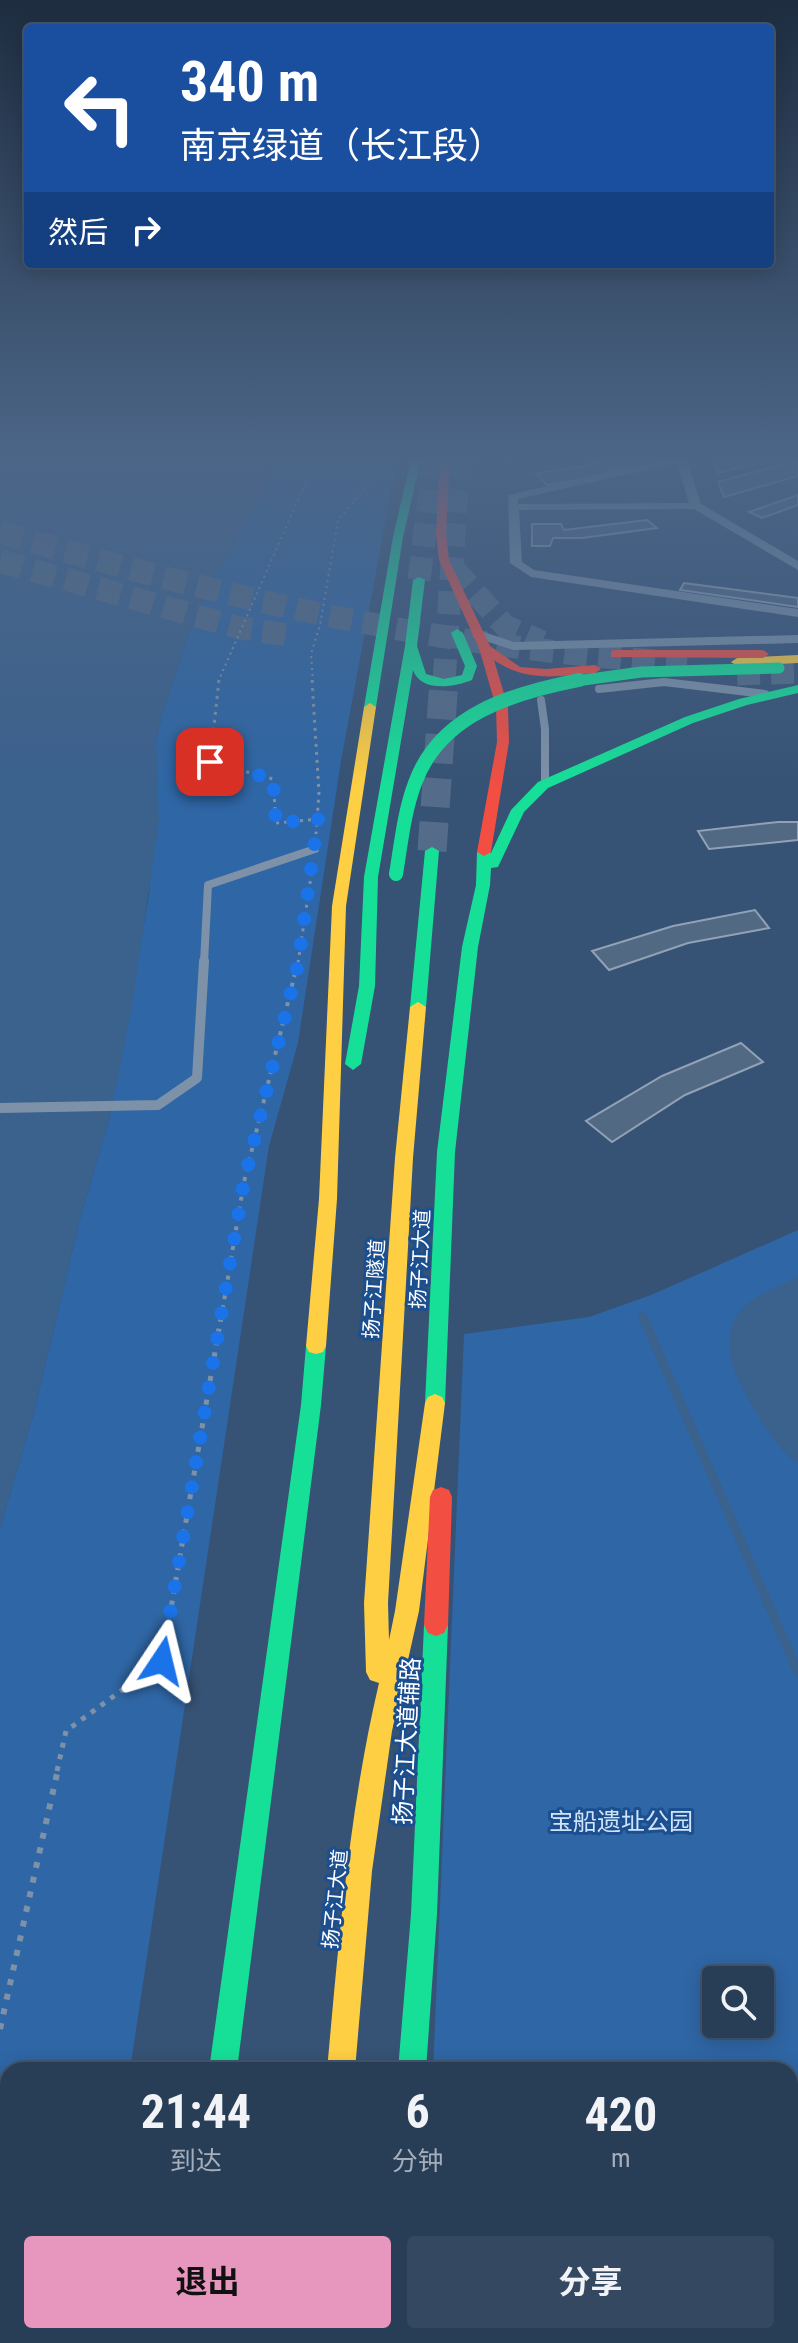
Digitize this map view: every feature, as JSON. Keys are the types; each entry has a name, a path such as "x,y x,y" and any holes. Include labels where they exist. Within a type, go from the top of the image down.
{"main road":[{"path":"224,2062 311,1405 328,1199 339,906 379,646 394,568"},
{"path":"411,646 421,676 428,680 460,682 471,672 443,587 444,568"},
{"name":"扬子江大道","path":"342,2062 359,1871 380,1731 407,1611 435,1413 446,1152 470,947 483,885 484,837 503,742 502,707 482,641 448,568"},
{"path":"367,986 371,877 411,646 419,580"},
{"path":"482,641 517,670 546,673 627,666 798,659"},
{"path":"615,654 798,653"},
{"path":"328,1199 367,986 393,888 404,827 416,780 438,742 468,715 520,692 595,677 789,668"},
{"path":"483,885 523,802 545,784 645,737 765,694 798,689"},
{"name":"扬子江隧道","path":"380,1731 376,1603 404,1158 432,851"},
{"name":"扬子江大道辅路","path":"413,2062 424,1914 442,1514 435,1413"}],"street":[{"path":"524,568 531,573 798,613"},
{"path":"482,641 513,646 798,639"}],"lane":[{"path":"545,784 545,729 541,700 525,685 546,673"},
{"path":"593,690 664,682 765,694"},
{"path":"541,700 554,698"},
{"path":"0,1108 158,1105 197,1078 208,885 315,849"}],"path":[{"path":"268,568 218,681 210,762 273,779 276,823 318,819"},
{"path":"0,2029 66,1731 162,1661 244,1182 298,964 318,819 319,792 310,670 329,568"}],"green space":[{"path":"219,568 377,568 341,761 298,1043 269,1146 131,2062 0,2062 0,1528 33,1416 79,1223 111,1112 149,895 156,741 189,633"},
{"name":"宝船遗址公园","path":"798,1230 798,2062 433,2062 464,1334 589,1317 651,1295"}],"shaded area":[{"path":"0,568 219,568 189,633 156,741 159,822 131,1012 111,1112 79,1223 33,1416 0,1528"},
{"path":"798,1277 798,1463 780,1447 752,1405 733,1366 730,1341 733,1322 748,1303"}],"building":[{"path":"684,583 798,598 798,607 680,590"},
{"path":"798,822 798,840 709,849 698,831"},
{"path":"755,910 769,928 688,943 609,970 592,951 673,926"},
{"path":"741,1043 763,1062 685,1095 612,1142 586,1121 662,1076"}],"waterway":[{"path":"643,1317 798,1672"}],"tunnel":[{"path":"26,568 240,628 294,636"},
{"path":"130,568 255,600 447,636"},
{"path":"419,580 420,568"},
{"path":"447,636 452,568"},
{"path":"453,568 505,626 542,642"},
{"path":"444,682 447,636"},
{"path":"447,636 597,656 687,663"},
{"path":"737,674 798,672"},
{"path":"432,851 444,680"}],"traffic: fast":[{"path":"370,707 393,568"},
{"path":"353,1064 367,986 371,877 411,646 419,580"},
{"path":"411,646 421,676 444,683 456,681 468,677 471,666 457,633"},
{"path":"396,874 410,798 428,756 456,726 493,703 539,688 589,678 641,672 779,668"},
{"path":"493,864 518,810 543,785 689,720 743,702 798,689"},
{"path":"418,1007 432,851"},
{"path":"435,1403 446,1152 470,947 483,885 484,852"},
{"path":"224,2062 311,1405 316,1346"},
{"path":"413,2062 424,1914 436,1625"}],"traffic: slow":[{"path":"737,662 798,659"},
{"path":"316,1346 328,1199 339,906 370,707"},
{"path":"378,1672 376,1603 404,1158 418,1007"},
{"path":"342,2062 359,1871 380,1731 407,1611 435,1403"}],"traffic: jam":[{"path":"448,568 485,648 502,707 503,742 484,852"},
{"path":"485,648 517,670 546,673 595,669"},
{"path":"615,654 763,654"},
{"path":"436,1625 441,1497"}],"route":[{"path":"162,1661 244,1182 298,964 318,819 276,823 273,779 210,762"}]}
